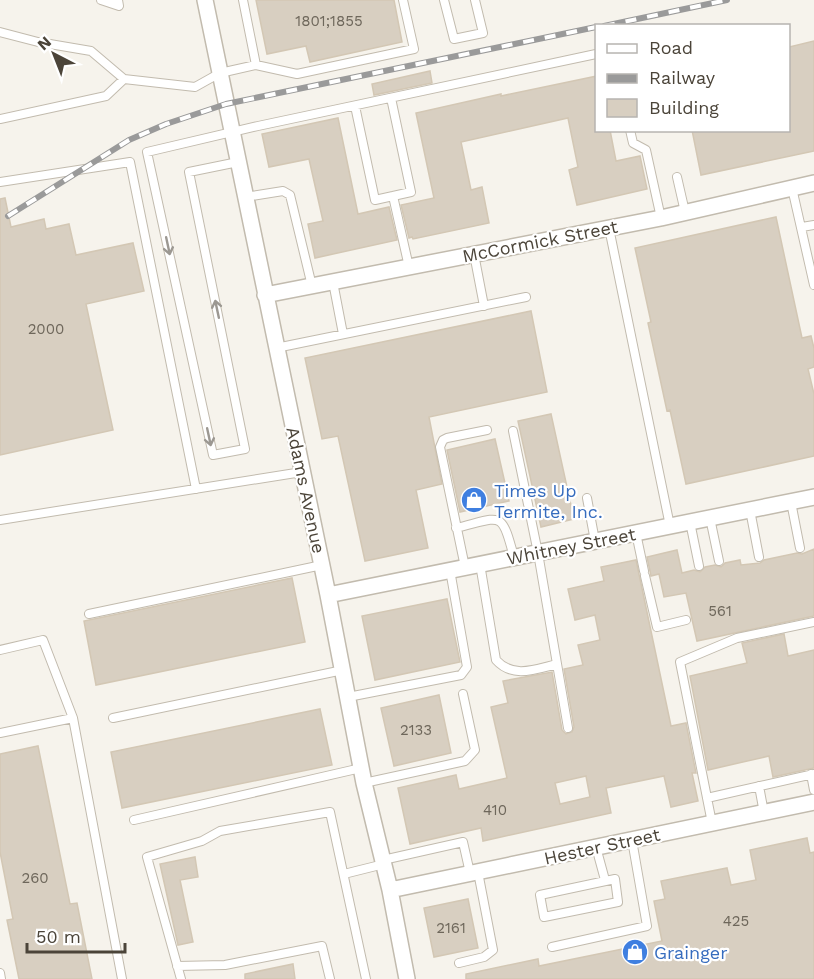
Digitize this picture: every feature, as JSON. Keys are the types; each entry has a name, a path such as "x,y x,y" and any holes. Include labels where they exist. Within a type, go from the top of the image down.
{"street":[{"name":"Adams Avenue","path":"205,0 363,775 390,890 407,979"},
{"name":"McCormick Street","path":"265,295 661,218 814,183"},
{"name":"Whitney Street","path":"328,595 814,497"},
{"name":"Hester Street","path":"390,890 814,802"}],"lane":[{"path":"101,0 119,6 118,0"},
{"path":"243,0 256,64"},
{"path":"0,32 38,42 91,51 124,79 195,87 220,73 256,64 297,74 414,50 403,0"},
{"path":"444,0 454,39 483,33 475,0"},
{"path":"238,162 189,172 245,449 213,455 147,152 595,54"},
{"path":"0,119 106,96 124,79"},
{"path":"355,106 375,200 411,192 391,98"},
{"path":"630,132 633,142 646,150 661,218"},
{"path":"0,182 130,162 196,489"},
{"path":"677,177 685,212"},
{"path":"792,188 814,285"},
{"path":"245,197 283,191 290,195 312,286"},
{"path":"393,196 409,267"},
{"path":"802,227 814,225"},
{"path":"609,228 670,526"},
{"path":"474,254 484,306"},
{"path":"333,282 343,334"},
{"path":"276,348 526,297"},
{"path":"487,430 447,438 443,440 440,447 465,567 496,660 504,668 520,672 557,664"},
{"path":"513,431 538,553 568,728"},
{"path":"0,520 302,472"},
{"path":"587,498 595,541"},
{"path":"791,502 800,548"},
{"path":"750,510 759,557"},
{"path":"710,518 719,561"},
{"path":"456,528 495,519 505,526 514,557"},
{"path":"690,522 699,566"},
{"path":"636,533 657,627 686,620"},
{"path":"88,614 322,565"},
{"path":"348,697 460,675 465,671 467,667 465,567"},
{"path":"712,824 680,662 737,638 814,622"},
{"path":"0,650 43,640 73,718 122,979"},
{"path":"113,718 343,670"},
{"path":"134,820 363,775 465,761 475,750 463,694"},
{"path":"0,733 73,718"},
{"path":"707,798 812,774 814,790"},
{"path":"759,786 764,813"},
{"path":"181,979 147,857 202,842 220,831 330,813 366,979"},
{"path":"552,947 646,926 632,840"},
{"path":"344,874 463,842 474,872 493,950 484,957 459,963"},
{"path":"596,848 605,880"},
{"path":"615,879 618,902 544,917 540,895 605,880 615,879"},
{"path":"177,966 225,965 322,946 330,979"},
{"path":"0,973 1,979"}],"building":[{"path":"256,0 394,0 402,42 310,62 306,46 267,54"},
{"path":"814,41 814,151 701,175 692,132 790,132 790,47"},
{"path":"430,71 432,83 374,95 372,84"},
{"path":"595,76 595,132 610,132 616,161 640,156 647,189 577,205 569,170 578,167 568,118 461,142 471,190 482,187 489,223 409,238 401,205 434,198 416,113 501,94 501,96"},
{"path":"338,118 358,214 389,207 397,240 315,258 308,224 323,221 309,159 269,167 262,134"},
{"path":"5,198 11,227 44,219 46,229 69,224 76,255 133,243 144,291 86,304 113,430 0,455 0,199"},
{"path":"776,217 802,338 811,336 814,348 814,367 808,369 814,394 814,456 686,484 670,410 667,411 635,248"},
{"path":"531,311 547,392 429,417 442,484 416,490 428,548 365,561 338,436 322,439 305,358"},
{"path":"551,414 574,519 541,527 518,421"},
{"path":"495,439 509,501 460,512 447,450"},
{"path":"814,549 814,616 697,641 686,593 664,597 659,574 651,576 647,557 677,550 682,573 694,570 700,572 705,567 715,565 721,567 725,563 740,560 741,565 760,563 764,560 802,554"},
{"path":"636,560 671,726 686,723 696,773 692,773 698,801 671,807 664,776 606,788 611,813 483,841 481,828 410,844 398,788 456,775 459,789 507,778 491,707 508,703 503,681 552,672 562,730 566,734 572,732 574,727 564,669 583,665 578,645 600,640 595,615 575,620 568,589 604,581 601,567","holes":["586,776 590,797 560,804 555,783"]},
{"path":"292,578 305,642 96,685 84,621"},
{"path":"447,599 460,662 375,680 362,616"},
{"path":"784,634 788,656 814,650 814,768 773,777 769,756 708,770 690,676 747,663 742,643"},
{"path":"439,695 451,753 394,766 381,708"},
{"path":"320,709 332,765 122,808 111,752"},
{"path":"38,746 70,904 77,903 92,979 19,979 7,920 13,919 0,852 0,754"},
{"path":"807,838 810,853 814,852 814,979 466,979 466,974 538,959 539,966 662,941 654,901 665,899 661,881 727,868 731,885 756,880 750,850"},
{"path":"195,857 198,877 180,880 193,942 178,945 160,864"},
{"path":"468,899 478,948 434,957 424,908"},
{"path":"293,964 295,979 245,979 245,974"}],"railway":[{"path":"613,24 727,0"},
{"path":"8,216 129,140 166,124 226,104 595,27"}],"place":[{"name":"Times Up Termite, Inc.","path":"474,500"},
{"name":"Grainger","path":"635,952"}]}
